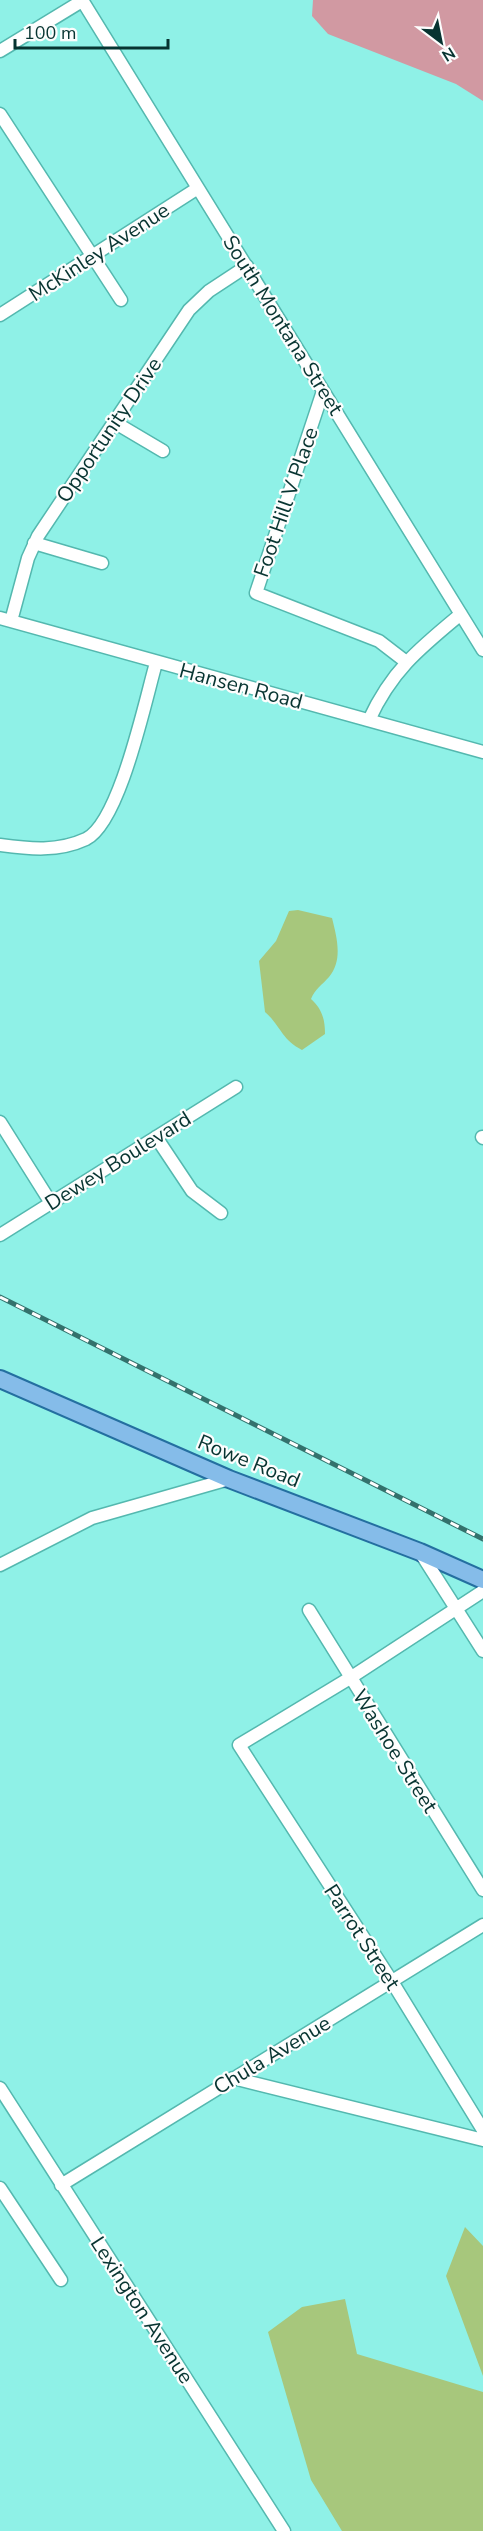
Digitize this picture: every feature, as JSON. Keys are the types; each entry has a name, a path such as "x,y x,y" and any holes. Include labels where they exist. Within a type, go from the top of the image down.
{"main road":[{"name":"Rowe Road","path":"0,1379 229,1479 420,1552 483,1580"}],"street":[{"path":"0,51 82,0"},
{"name":"South Montana Street","path":"82,0 483,650"},
{"path":"0,114 121,300"},
{"name":"McKinley Avenue","path":"0,315 198,188"},
{"name":"Opportunity Drive","path":"5,620 34,543 189,310 209,291 247,266"},
{"name":"Foot Hill V Place","path":"323,391 256,593 379,641 405,661"},
{"path":"114,422 163,452"},
{"path":"34,543 102,563"},
{"path":"369,720 381,695 405,661 460,614"},
{"name":"Hansen Road","path":"5,620 483,752"},
{"path":"0,845 43,850 64,847 88,838 107,818 121,783 156,663"},
{"name":"Dewey Boulevard","path":"0,1235 236,1087"},
{"path":"0,1122 51,1203"},
{"path":"156,1137 192,1191 221,1213"},
{"path":"0,1565 92,1518 229,1479"},
{"path":"420,1552 483,1651"},
{"path":"350,1678 483,1591"},
{"name":"Washoe Street","path":"309,1610 483,1890"},
{"name":"Parrot Street","path":"350,1678 239,1745 391,1980 483,2130"},
{"name":"Chula Avenue","path":"61,2185 483,1924"},
{"path":"233,2078 483,2139"},
{"name":"Lexington Avenue","path":"1,2093 284,2531"},
{"path":"0,2188 61,2280"}],"shaded area":[{"path":"313,0 483,0 483,101 456,84 328,34 312,16"},
{"path":"298,910 332,918 338,949 333,970 311,999 322,1015 325,1034 302,1050 285,1037 265,1012 259,961 276,941 289,911"},
{"path":"465,2227 483,2246 483,2376 446,2276"},
{"path":"345,2299 357,2354 483,2392 483,2531 342,2531 311,2480 268,2332 302,2307"}],"railway":[{"path":"0,1297 483,1539"}]}
